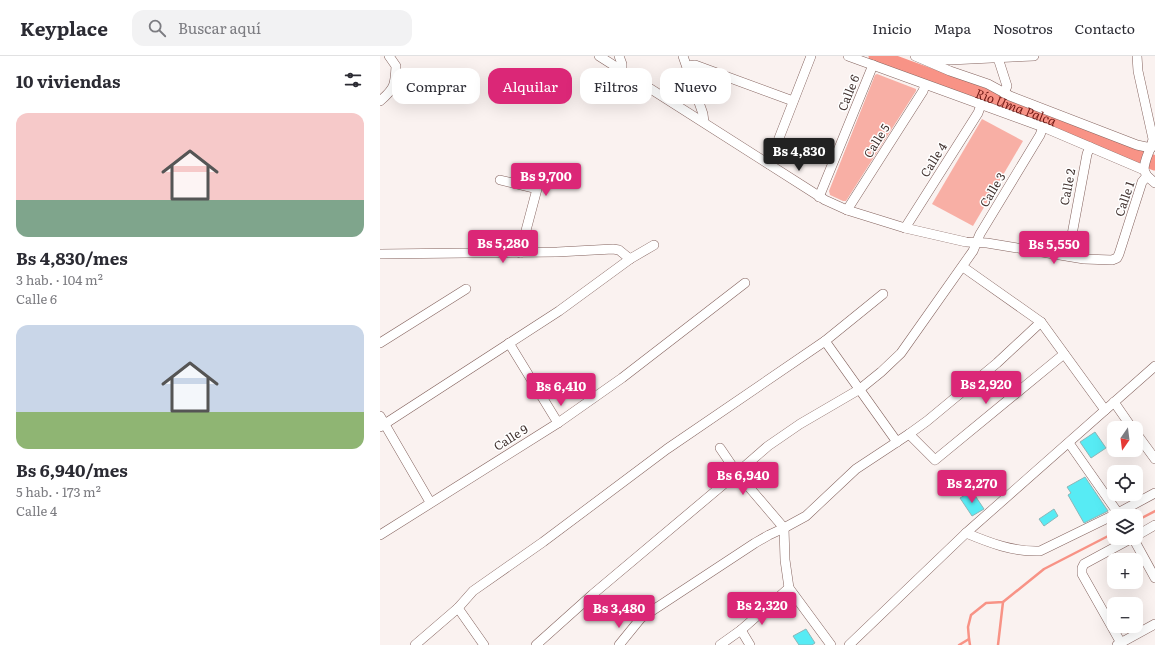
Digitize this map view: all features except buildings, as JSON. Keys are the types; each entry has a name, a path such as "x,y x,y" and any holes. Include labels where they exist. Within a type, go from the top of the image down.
{"street":[{"path":"380,100 388,94 395,85 396,66 389,56"},
{"path":"599,56 620,68"},
{"path":"619,56 622,68"},
{"path":"683,56 703,114 704,122"},
{"path":"769,164 811,56"},
{"path":"848,56 1043,127 1090,147 1146,163"},
{"path":"918,57 950,60 1034,56"},
{"path":"1137,56 1138,71 1153,139 1146,163"},
{"path":"918,57 950,71 988,84 1010,96 1137,146 1155,182"},
{"path":"998,58 1007,86 1004,93"},
{"path":"687,66 695,64 793,101"},
{"name":"Calle 6","path":"819,197 873,65"},
{"name":"Calle 5","path":"847,210 923,91 925,85"},
{"path":"652,88 819,197 847,210 905,228 966,242 976,242 1068,256"},
{"name":"Calle 4","path":"905,228 978,113 981,105"},
{"name":"Calle 3","path":"536,645 593,594 768,446 800,424 860,389 901,353 963,267 973,251 980,234 1040,135 1043,127"},
{"name":"Calle 2","path":"1068,256 1087,154 1090,147"},
{"name":"Calle 1","path":"1068,256 1112,260 1116,258 1119,254 1142,182 1146,163"},
{"path":"500,180 537,189 520,253"},
{"path":"430,502 382,422 559,311 630,259 654,245"},
{"path":"380,254 520,253 613,248 619,250 630,259"},
{"path":"380,263 392,255"},
{"path":"963,267 1041,322 1105,410"},
{"name":"Calle 9","path":"380,535 430,502 558,423 622,378 745,283"},
{"path":"380,343 466,289"},
{"path":"416,645 458,608 473,591 543,542 667,449 825,341 883,294"},
{"path":"619,645 642,618 755,543 806,516 856,469 909,434 997,363 1041,322"},
{"path":"825,341 897,442"},
{"path":"509,342 558,423"},
{"path":"909,434 935,460 1064,354"},
{"path":"849,645 966,533 1155,366"},
{"path":"1114,402 1127,421"},
{"path":"1069,443 1115,509"},
{"path":"1143,443 1155,459"},
{"path":"720,448 737,473 784,528 785,560 789,588 831,645"},
{"path":"1125,509 1155,493"},
{"path":"966,533 1011,549 1040,551 1107,518"},
{"path":"1143,532 1155,525"},
{"path":"1119,545 1084,564 1082,574 1119,644 1155,624"},
{"path":"1136,545 1155,578"},
{"path":"720,645 741,630 789,588"},
{"path":"458,608 484,645"},
{"path":"741,630 750,645"}],"shaded area":[{"path":"877,74 916,89 916,91 846,201 843,201 830,195 829,191 875,75"},
{"path":"982,119 1023,141 973,226 932,204"}],"waterway":[{"name":"Río Uma Palca","path":"876,56 1051,120 1155,163"},
{"path":"1143,517 1155,511"},
{"path":"959,645 969,639 968,627 971,615 986,603 1003,602 1044,569 1107,537"},
{"path":"998,645 1003,602"},
{"path":"969,639 970,645"}]}
